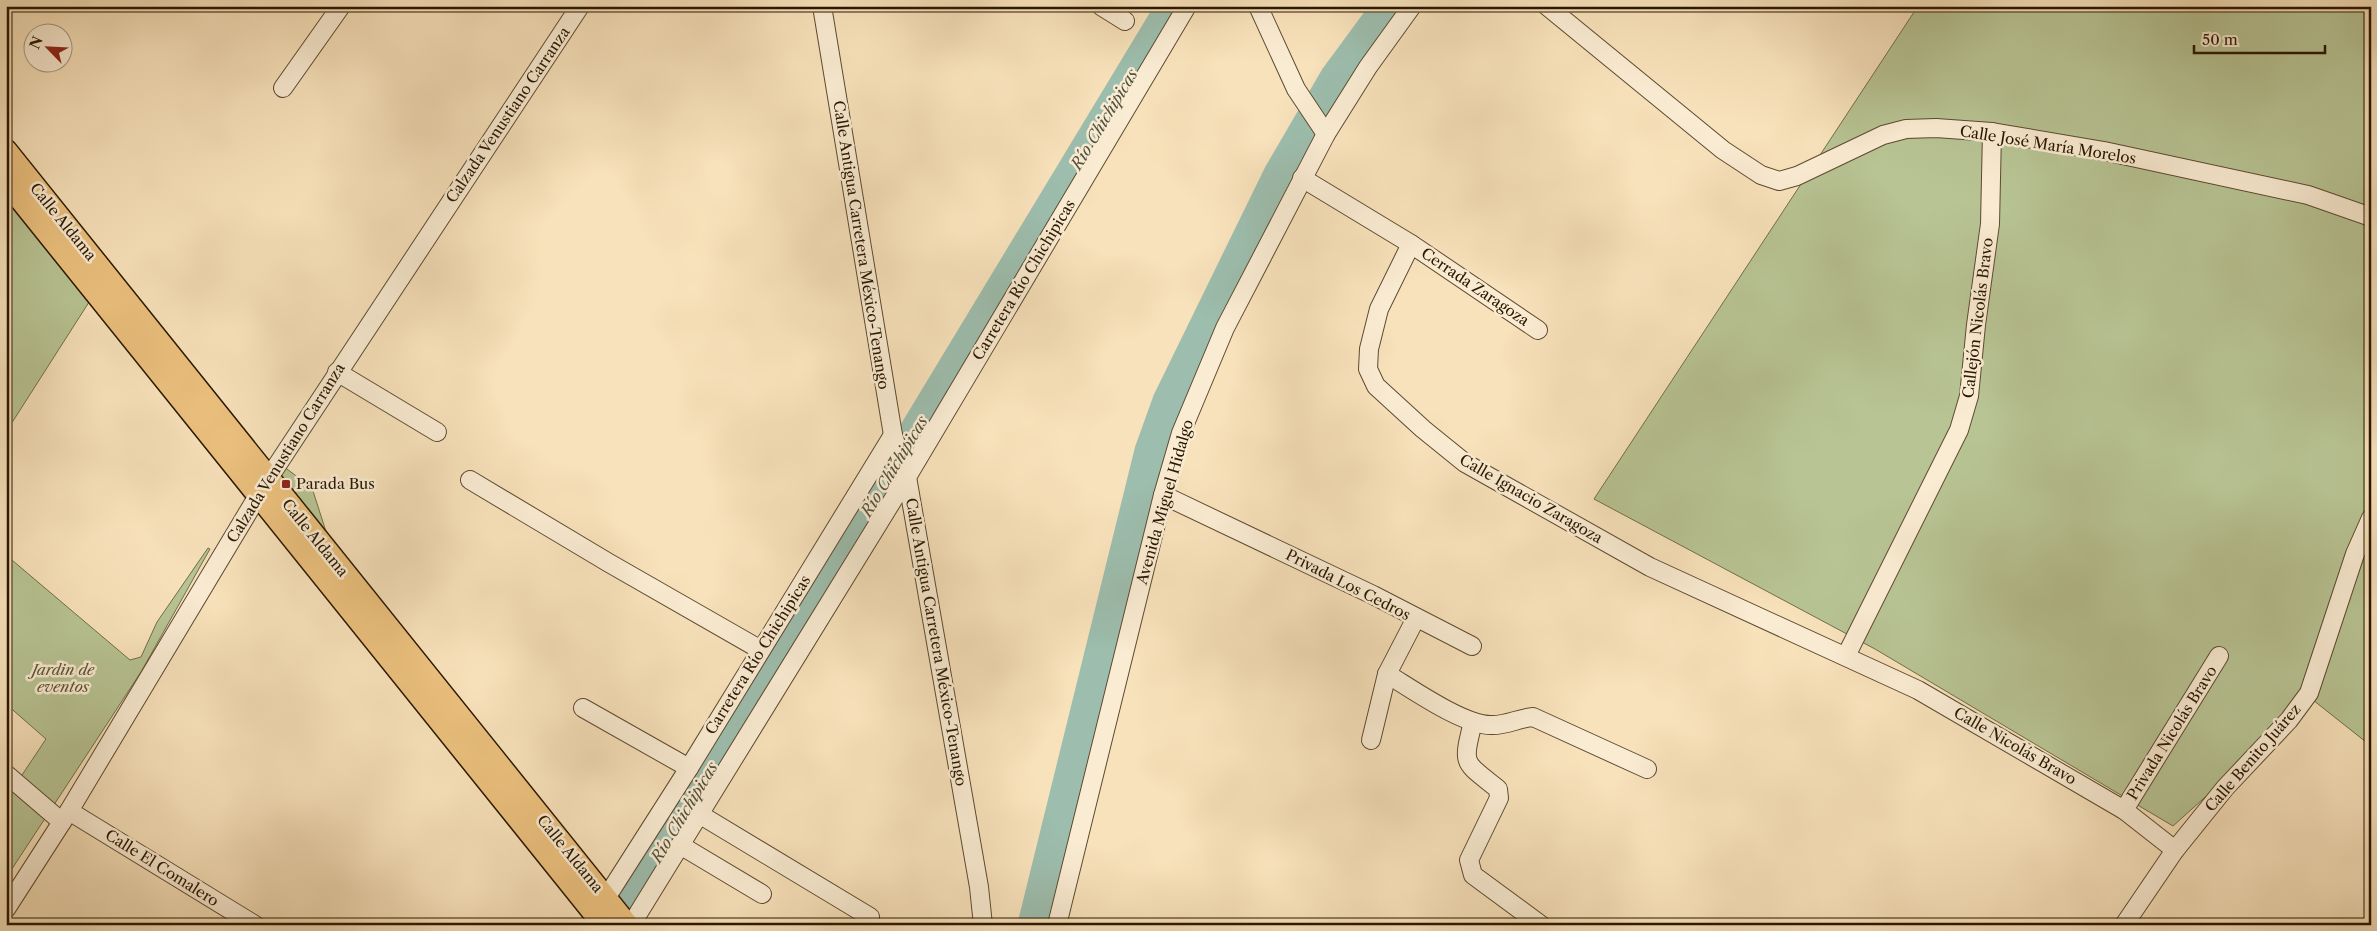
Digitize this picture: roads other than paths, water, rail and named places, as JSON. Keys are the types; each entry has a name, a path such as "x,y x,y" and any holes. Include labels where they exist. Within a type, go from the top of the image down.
{"main road":[{"name":"Calle Aldama","path":"6,151 263,487 599,916 627,925"},
{"name":"Calle Aldama","path":"6,181 263,487"}],"street":[{"path":"283,88 341,6"},
{"name":"Calzada Venustiano Carranza","path":"6,909 66,816 263,487 580,6"},
{"name":"Calle Antigua Carretera México-Tenango","path":"822,6 895,442 906,474 977,877 983,925"},
{"path":"1101,6 1125,21"},
{"name":"Carretera Río Chichipicas","path":"630,925 906,474 1187,6"},
{"path":"1258,6 1296,89 1323,130"},
{"name":"Avenida Miguel Hidalgo","path":"1057,925 1181,433 1225,328 1302,178 1323,130 1412,6"},
{"name":"Calle José María Morelos","path":"1547,6 1723,150 1761,175 1779,181 1797,176 1882,135 1906,130 1936,128 1992,132 2104,152 2308,195 2371,218"},
{"name":"Callejón Nicolás Bravo","path":"1846,656 1959,430 1969,396 1976,325 1990,224 1992,132"},
{"path":"1302,178 1411,244"},
{"name":"Calle Ignacio Zaragoza","path":"1411,244 1377,317 1370,349 1368,370 1376,386 1423,429 1466,464 1534,504 1650,567 1846,656"},
{"name":"Cerrada Zaragoza","path":"1411,244 1538,330"},
{"path":"337,372 437,432"},
{"name":"Carretera Río Chichipicas","path":"599,916 761,650 895,442"},
{"path":"470,480 609,563 761,650"},
{"name":"Privada Los Cedros","path":"1164,495 1373,595 1416,618 1387,674 1370,740"},
{"name":"Calle Benito Juárez","path":"2124,925 2175,850 2225,788 2288,720 2310,693 2355,554 2371,518"},
{"path":"1416,618 1472,646"},
{"name":"Calle Nicolás Bravo","path":"1846,656 1918,690 2124,810 2175,850"},
{"name":"Privada Nicolás Bravo","path":"2124,810 2219,656"},
{"path":"1387,674 1473,722 1494,726 1533,716 1647,769"},
{"path":"583,708 689,768"},
{"path":"1473,722 1465,754 1467,761 1471,767 1498,789 1499,798 1468,860 1469,868 1473,875 1541,925"},
{"name":"Calle El Comalero","path":"6,774 66,816 255,925"},
{"path":"699,814 870,917"},
{"path":"680,845 762,894"}],"waterway":[{"name":"Río Chichipicas","path":"616,925 1172,6"},
{"path":"1033,925 1150,451 1168,401 1279,174 1335,78 1388,6"}],"place":[{"name":"Parada Bus","path":"286,484"}],"park label":[{"name":"Jardin de eventos","path":"63,678"}]}
